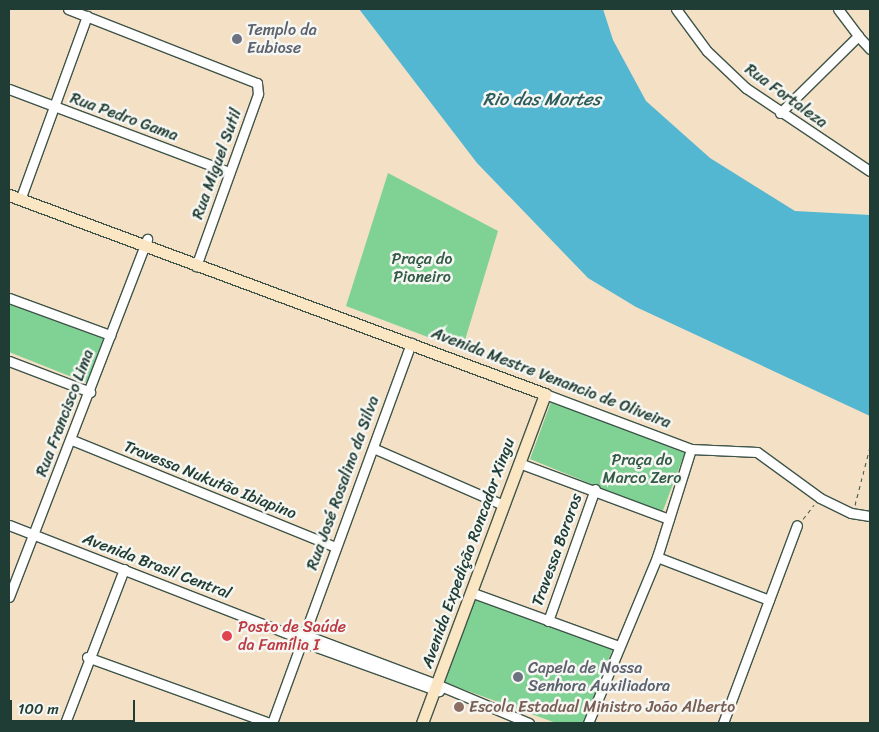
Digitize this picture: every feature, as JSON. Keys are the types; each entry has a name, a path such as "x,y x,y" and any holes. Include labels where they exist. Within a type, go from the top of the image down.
{"street":[{"path":"22,196 52,106 87,16 68,9"},
{"name":"Rua Fortaleza","path":"676,9 707,51 780,114 870,171"},
{"path":"838,9 870,49"},
{"name":"Rua Miguel Sutil","path":"87,16 249,76 257,83 258,94 198,263"},
{"path":"780,114 858,36"},
{"name":"Rua Pedro Gama","path":"9,89 229,172"},
{"name":"Avenida Mestre Venancio de Oliveira","path":"9,187 22,196 691,449 758,452 820,498 851,513 870,516"},
{"name":"Avenida Mestre Venancio de Oliveira","path":"9,195 22,196"},
{"name":"Rua Francisco Lima","path":"9,597 32,534 72,440 145,243"},
{"path":"9,298 110,335"},
{"name":"Rua José Rosalino da Silva","path":"271,723 299,638 336,548 411,343"},
{"path":"9,361 90,392"},
{"name":"Avenida Expedição Roncador Xingu","path":"422,723 437,689 473,592 501,504 545,394"},
{"name":"Travessa Nukutão Ibiapino","path":"72,440 336,548"},
{"path":"373,448 501,504"},
{"path":"588,723 656,557 691,449"},
{"path":"519,463 595,489 669,519"},
{"name":"Travessa Bororos","path":"548,621 595,489"},
{"name":"Avenida Brasil Central","path":"9,525 299,638 530,723"},
{"path":"723,723 798,526"},
{"path":"656,557 769,600"},
{"path":"66,723 88,657 124,569"},
{"path":"473,592 619,646"},
{"path":"88,657 271,723"}],"path":[{"path":"851,513 868,463 869,448"},
{"path":"798,526 820,498"}],"green space":[{"name":"Praça do Pioneiro","path":"388,173 498,231 462,350 346,306"},
{"path":"9,304 104,339 87,383 9,352"},
{"name":"Praça do Marco Zero","path":"551,402 686,450 662,513 530,459"},
{"path":"476,596 613,648 584,723 556,723 443,682"}],"water":[{"name":"Rio das Mortes","path":"359,9 603,9 613,40 646,101 710,158 795,211 870,215 870,416 636,307 588,278 477,163"}],"place":[{"name":"Templo da Eubiose","path":"237,39"},
{"name":"Posto de Saúde da Família I","path":"227,636"},
{"name":"Capela de Nossa Senhora Auxiliadora","path":"518,677"},
{"name":"Escola Estadual Ministro João Alberto","path":"459,707"}]}
